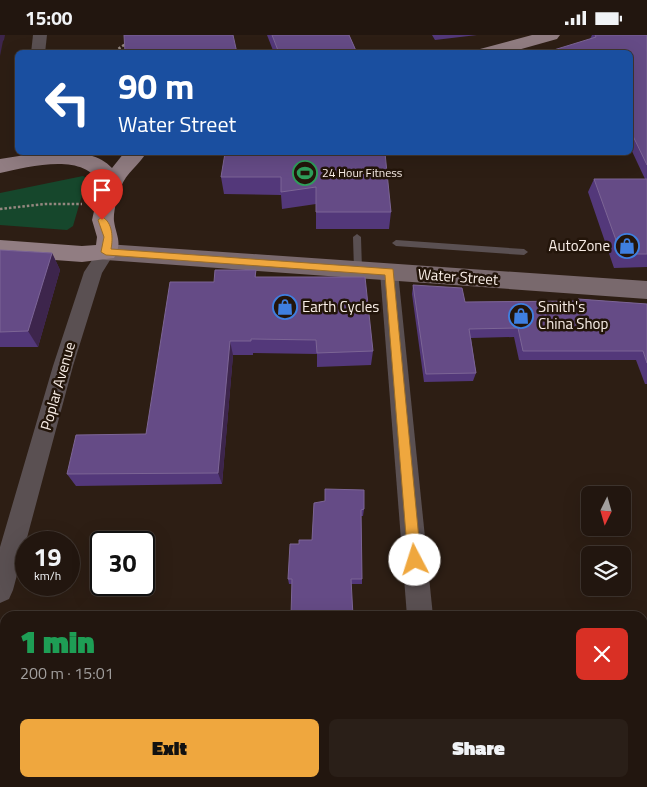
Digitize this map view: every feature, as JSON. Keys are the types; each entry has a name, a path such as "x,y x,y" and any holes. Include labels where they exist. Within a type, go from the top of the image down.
{"main road":[{"path":"497,50 551,35"},
{"path":"0,166 35,157 54,155"},
{"path":"0,235 68,240 81,237 94,230 102,220 111,185 126,162 134,155"},
{"path":"35,157 74,159 97,165 105,171 111,185"},
{"path":"102,220 108,237 106,252"},
{"name":"Water Street","path":"0,248 82,254 106,252 647,290"}],"street":[{"path":"38,50 40,35"},
{"name":"Poplar Avenue","path":"0,590 63,366 93,272 106,252"},
{"path":"390,272 420,611"}],"lane":[{"path":"357,237 358,270"},
{"path":"396,243 524,252"}],"path":[{"path":"118,50 133,39"},
{"path":"0,209 45,204 82,203"}],"green space":[{"path":"83,176 87,178 73,226 67,230 0,225 0,193"}],"building":[{"path":"124,35 233,35 236,50 125,50"},
{"path":"272,35 349,35 356,50 278,50"},
{"path":"595,35 647,35 647,165 633,136 633,50 554,50 596,37"},
{"name":"24 Hour Fitness","path":"225,155 385,155 391,212 316,212 316,187 281,192 281,177 221,177"},
{"name":"AutoZone","path":"594,179 647,179 647,254 621,254"},
{"path":"0,250 52,253 28,331 0,332"},
{"path":"215,270 256,270 255,277 365,277 373,351 317,353 316,340 251,339 251,341 230,341 218,473 67,474 76,435 146,434 170,282 214,282"},
{"path":"413,285 462,288 465,302 578,301 578,299 647,304 647,363 643,351 523,351 518,328 469,329 476,373 426,374"},
{"path":"325,489 364,490 364,509 361,510 362,579 351,579 353,611 291,611 292,579 288,579 290,544 299,544 299,540 312,540 314,503 325,501"}],"place":[{"name":"24 Hour Fitness","path":"305,173"},
{"name":"AutoZone","path":"627,246"},
{"name":"Earth Cycles","path":"285,307"},
{"name":"Smith's China Shop","path":"521,316"}],"route":[{"path":"102,220 108,237 106,252 390,272 415,560"}]}
